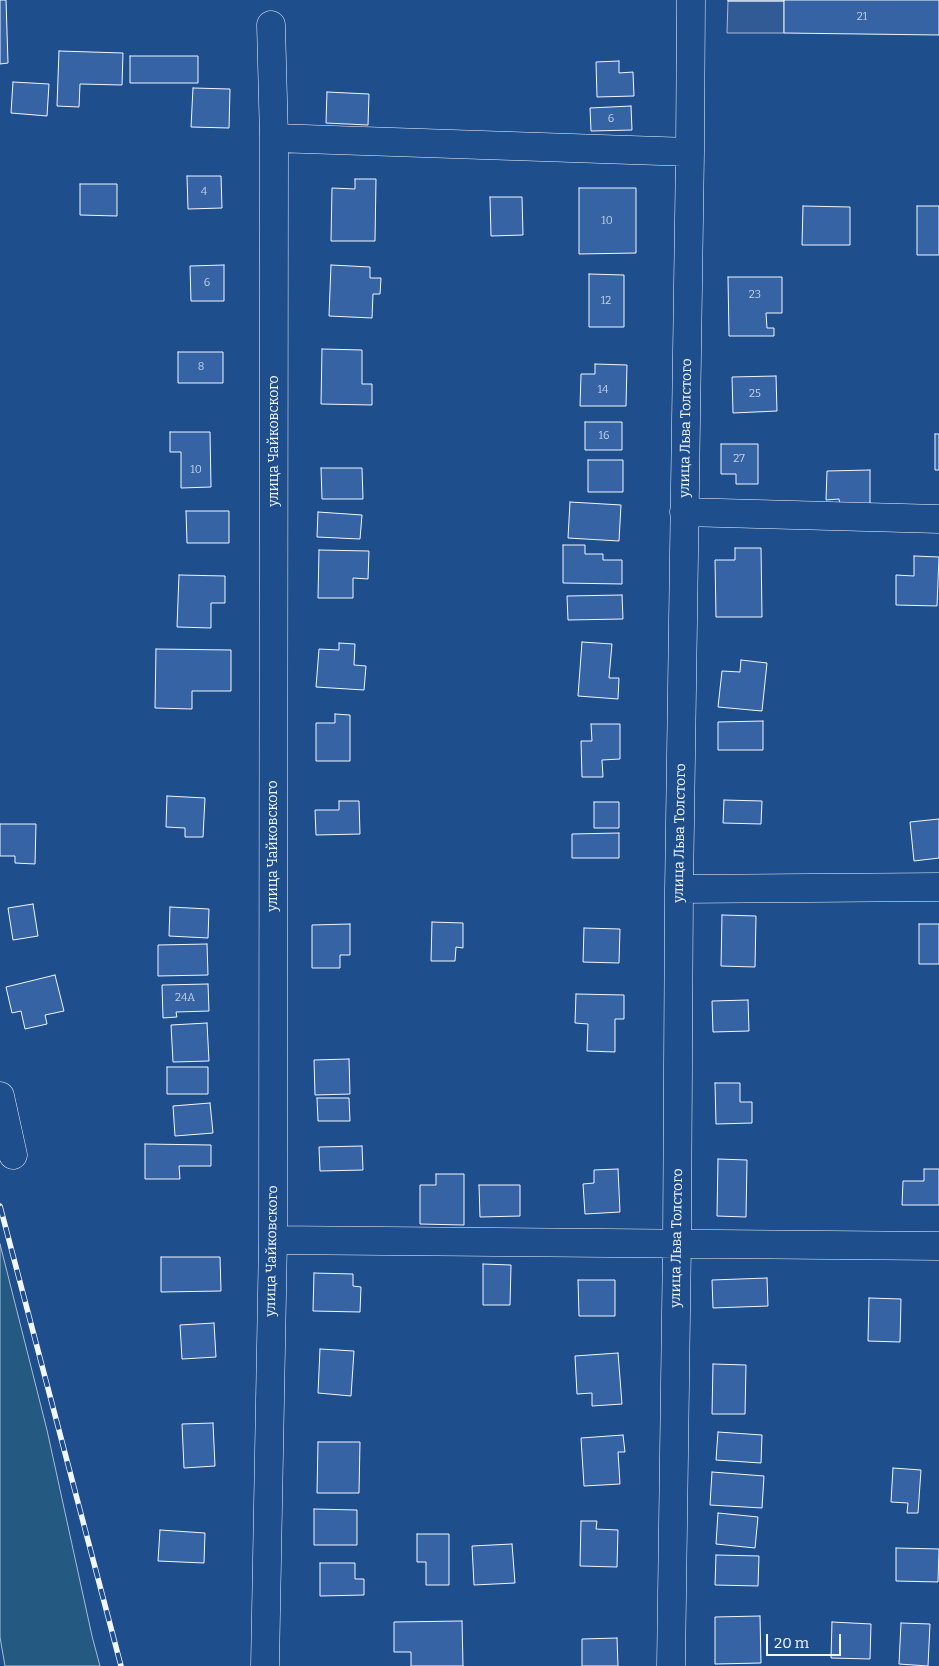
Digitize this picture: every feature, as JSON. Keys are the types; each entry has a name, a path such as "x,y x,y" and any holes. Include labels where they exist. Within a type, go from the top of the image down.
{"street":[{"name":"улица Льва Толстого","path":"671,1666 677,1243 679,889 690,152 690,0"},
{"name":"улица Чайковского","path":"265,1666 273,1240 274,138 272,25"},
{"path":"274,138 690,152"},
{"path":"684,512 939,519"},
{"path":"679,889 939,886"},
{"path":"0,1096 13,1155"},
{"path":"273,1240 939,1246"}],"shaded area":[{"path":"728,1 784,1 784,33 727,33"},
{"path":"0,1244 47,1430 100,1666 5,1666 0,1637"}],"building":[{"path":"0,0 6,0 8,63 0,64"},
{"path":"784,0 784,1 728,1"},
{"path":"784,0 939,0 939,35 784,33"},
{"path":"59,51 123,53 122,85 80,84 79,107 57,106"},
{"path":"130,56 198,56 198,83 130,83"},
{"path":"619,61 619,73 633,72 634,96 597,97 596,62"},
{"path":"13,82 49,84 47,116 11,113"},
{"path":"193,88 230,89 229,128 191,127"},
{"path":"327,92 369,94 368,125 326,123"},
{"path":"631,106 632,130 591,131 590,108"},
{"path":"187,176 221,176 222,208 188,209"},
{"path":"355,179 376,179 375,241 331,241 332,188 355,189"},
{"path":"80,184 117,184 117,216 80,215"},
{"path":"579,188 636,188 636,253 579,254"},
{"path":"490,197 522,197 523,235 491,236"},
{"path":"803,206 850,207 850,245 802,245"},
{"path":"917,206 939,206 939,255 917,255"},
{"path":"224,265 224,301 191,301 190,266"},
{"path":"331,265 370,267 370,278 381,278 380,294 373,294 372,318 329,316"},
{"path":"589,274 624,275 624,327 589,327"},
{"path":"728,277 782,277 782,313 766,313 767,328 774,328 774,336 729,336"},
{"path":"322,349 362,350 362,384 372,384 372,405 321,404"},
{"path":"178,352 223,352 223,383 178,383"},
{"path":"595,364 627,365 626,406 580,406 581,374 595,374"},
{"path":"776,376 777,411 733,413 732,377"},
{"path":"585,422 622,422 622,450 585,450"},
{"path":"170,432 210,432 211,487 181,488 181,452 170,452"},
{"path":"935,434 939,434 939,470 935,470"},
{"path":"721,444 758,444 758,484 736,484 736,474 721,474"},
{"path":"588,460 623,460 623,492 588,492"},
{"path":"321,468 362,468 363,499 322,499"},
{"path":"870,470 870,508 840,506 839,499 826,500 827,471"},
{"path":"570,502 621,505 619,541 568,538"},
{"path":"186,511 229,511 229,543 187,543"},
{"path":"318,512 362,515 360,539 317,537"},
{"path":"563,545 585,545 585,554 603,554 603,560 622,560 622,584 563,583"},
{"path":"735,548 761,548 762,617 716,617 715,560 735,560"},
{"path":"319,550 369,551 368,579 353,578 353,598 318,598"},
{"path":"914,556 939,557 937,606 896,605 896,575 914,576"},
{"path":"179,575 225,576 225,603 211,603 211,628 177,627"},
{"path":"622,595 623,619 568,620 567,596"},
{"path":"582,642 612,644 609,678 619,678 618,699 578,696"},
{"path":"339,643 355,644 354,665 366,666 364,690 316,687 319,649 339,650"},
{"path":"156,649 231,650 231,691 192,691 192,709 155,708"},
{"path":"741,660 767,663 762,711 718,707 722,671 740,672"},
{"path":"335,714 350,715 350,761 316,761 316,723 335,723"},
{"path":"763,721 763,750 718,750 718,722"},
{"path":"591,724 620,724 620,759 602,760 603,777 582,777 581,741 592,741"},
{"path":"167,796 205,798 203,837 185,837 185,828 166,827"},
{"path":"724,800 762,801 761,824 723,823"},
{"path":"339,801 359,801 360,834 316,835 315,810 339,810"},
{"path":"594,802 619,802 619,828 594,828"},
{"path":"939,819 939,858 914,861 910,822"},
{"path":"0,824 36,824 35,864 15,863 15,856 0,856"},
{"path":"619,833 619,858 572,858 572,834"},
{"path":"33,904 38,936 13,940 8,908"},
{"path":"170,907 209,909 208,938 169,936"},
{"path":"722,915 756,916 755,967 721,966"},
{"path":"432,922 463,923 463,948 456,947 455,961 431,961"},
{"path":"350,924 350,955 340,955 340,968 312,968 312,925"},
{"path":"919,924 939,924 939,964 919,964"},
{"path":"584,928 620,929 619,963 583,962"},
{"path":"207,944 208,975 158,976 158,945"},
{"path":"55,975 64,1011 45,1015 47,1024 25,1029 21,1011 12,1013 6,987"},
{"path":"208,984 209,1011 176,1012 177,1017 163,1018 162,985"},
{"path":"576,994 624,995 624,1019 615,1019 615,1052 587,1051 588,1024 575,1023"},
{"path":"748,1000 749,1031 713,1032 712,1001"},
{"path":"207,1023 209,1061 173,1062 171,1025"},
{"path":"349,1059 350,1094 315,1095 314,1060"},
{"path":"167,1067 208,1067 208,1094 167,1094"},
{"path":"715,1083 740,1083 740,1102 752,1102 752,1123 716,1124"},
{"path":"317,1098 349,1098 350,1121 318,1121"},
{"path":"210,1103 213,1133 175,1136 173,1106"},
{"path":"145,1144 211,1145 211,1166 179,1166 180,1179 145,1179"},
{"path":"362,1146 363,1170 320,1171 319,1147"},
{"path":"718,1159 747,1160 746,1217 717,1216"},
{"path":"618,1169 620,1212 585,1214 583,1184 594,1183 594,1170"},
{"path":"924,1169 939,1169 939,1205 902,1205 903,1181 924,1181"},
{"path":"436,1174 464,1174 464,1225 420,1224 420,1185 436,1185"},
{"path":"479,1185 520,1185 520,1216 480,1217"},
{"path":"161,1257 220,1257 221,1291 161,1292"},
{"path":"483,1264 511,1265 510,1305 483,1305"},
{"path":"314,1273 353,1274 353,1286 361,1287 360,1312 313,1311"},
{"path":"767,1278 768,1306 713,1308 712,1280"},
{"path":"578,1280 615,1280 615,1316 579,1316"},
{"path":"869,1298 901,1299 900,1342 868,1341"},
{"path":"214,1323 216,1357 182,1359 180,1325"},
{"path":"320,1349 354,1351 351,1396 318,1393"},
{"path":"618,1353 622,1404 592,1406 592,1393 577,1394 575,1356"},
{"path":"713,1364 746,1365 745,1414 712,1414"},
{"path":"213,1423 215,1466 184,1468 182,1424"},
{"path":"718,1432 762,1435 761,1463 716,1460"},
{"path":"623,1435 625,1452 618,1452 620,1484 584,1486 581,1438"},
{"path":"318,1442 360,1442 359,1493 317,1493"},
{"path":"893,1468 921,1470 918,1513 907,1513 908,1503 891,1502"},
{"path":"712,1472 764,1476 762,1508 710,1505"},
{"path":"314,1509 357,1510 357,1545 314,1545"},
{"path":"718,1513 758,1517 755,1548 716,1544"},
{"path":"581,1521 597,1521 596,1529 618,1530 617,1567 580,1566"},
{"path":"160,1530 205,1533 204,1563 158,1561"},
{"path":"417,1534 449,1534 449,1585 426,1585 426,1562 417,1562"},
{"path":"512,1544 515,1583 474,1585 472,1546"},
{"path":"896,1548 939,1549 938,1582 896,1581"},
{"path":"716,1555 759,1556 758,1586 715,1585"},
{"path":"320,1563 355,1563 355,1579 364,1579 364,1595 320,1596"},
{"path":"760,1616 761,1663 715,1664 715,1617"},
{"path":"462,1621 463,1666 411,1666 411,1652 394,1652 394,1622"},
{"path":"832,1622 871,1624 870,1659 831,1658"},
{"path":"901,1623 930,1624 928,1666 899,1664"},
{"path":"617,1638 618,1666 582,1666 582,1639"}],"railway":[{"path":"0,1206 121,1666"}]}
